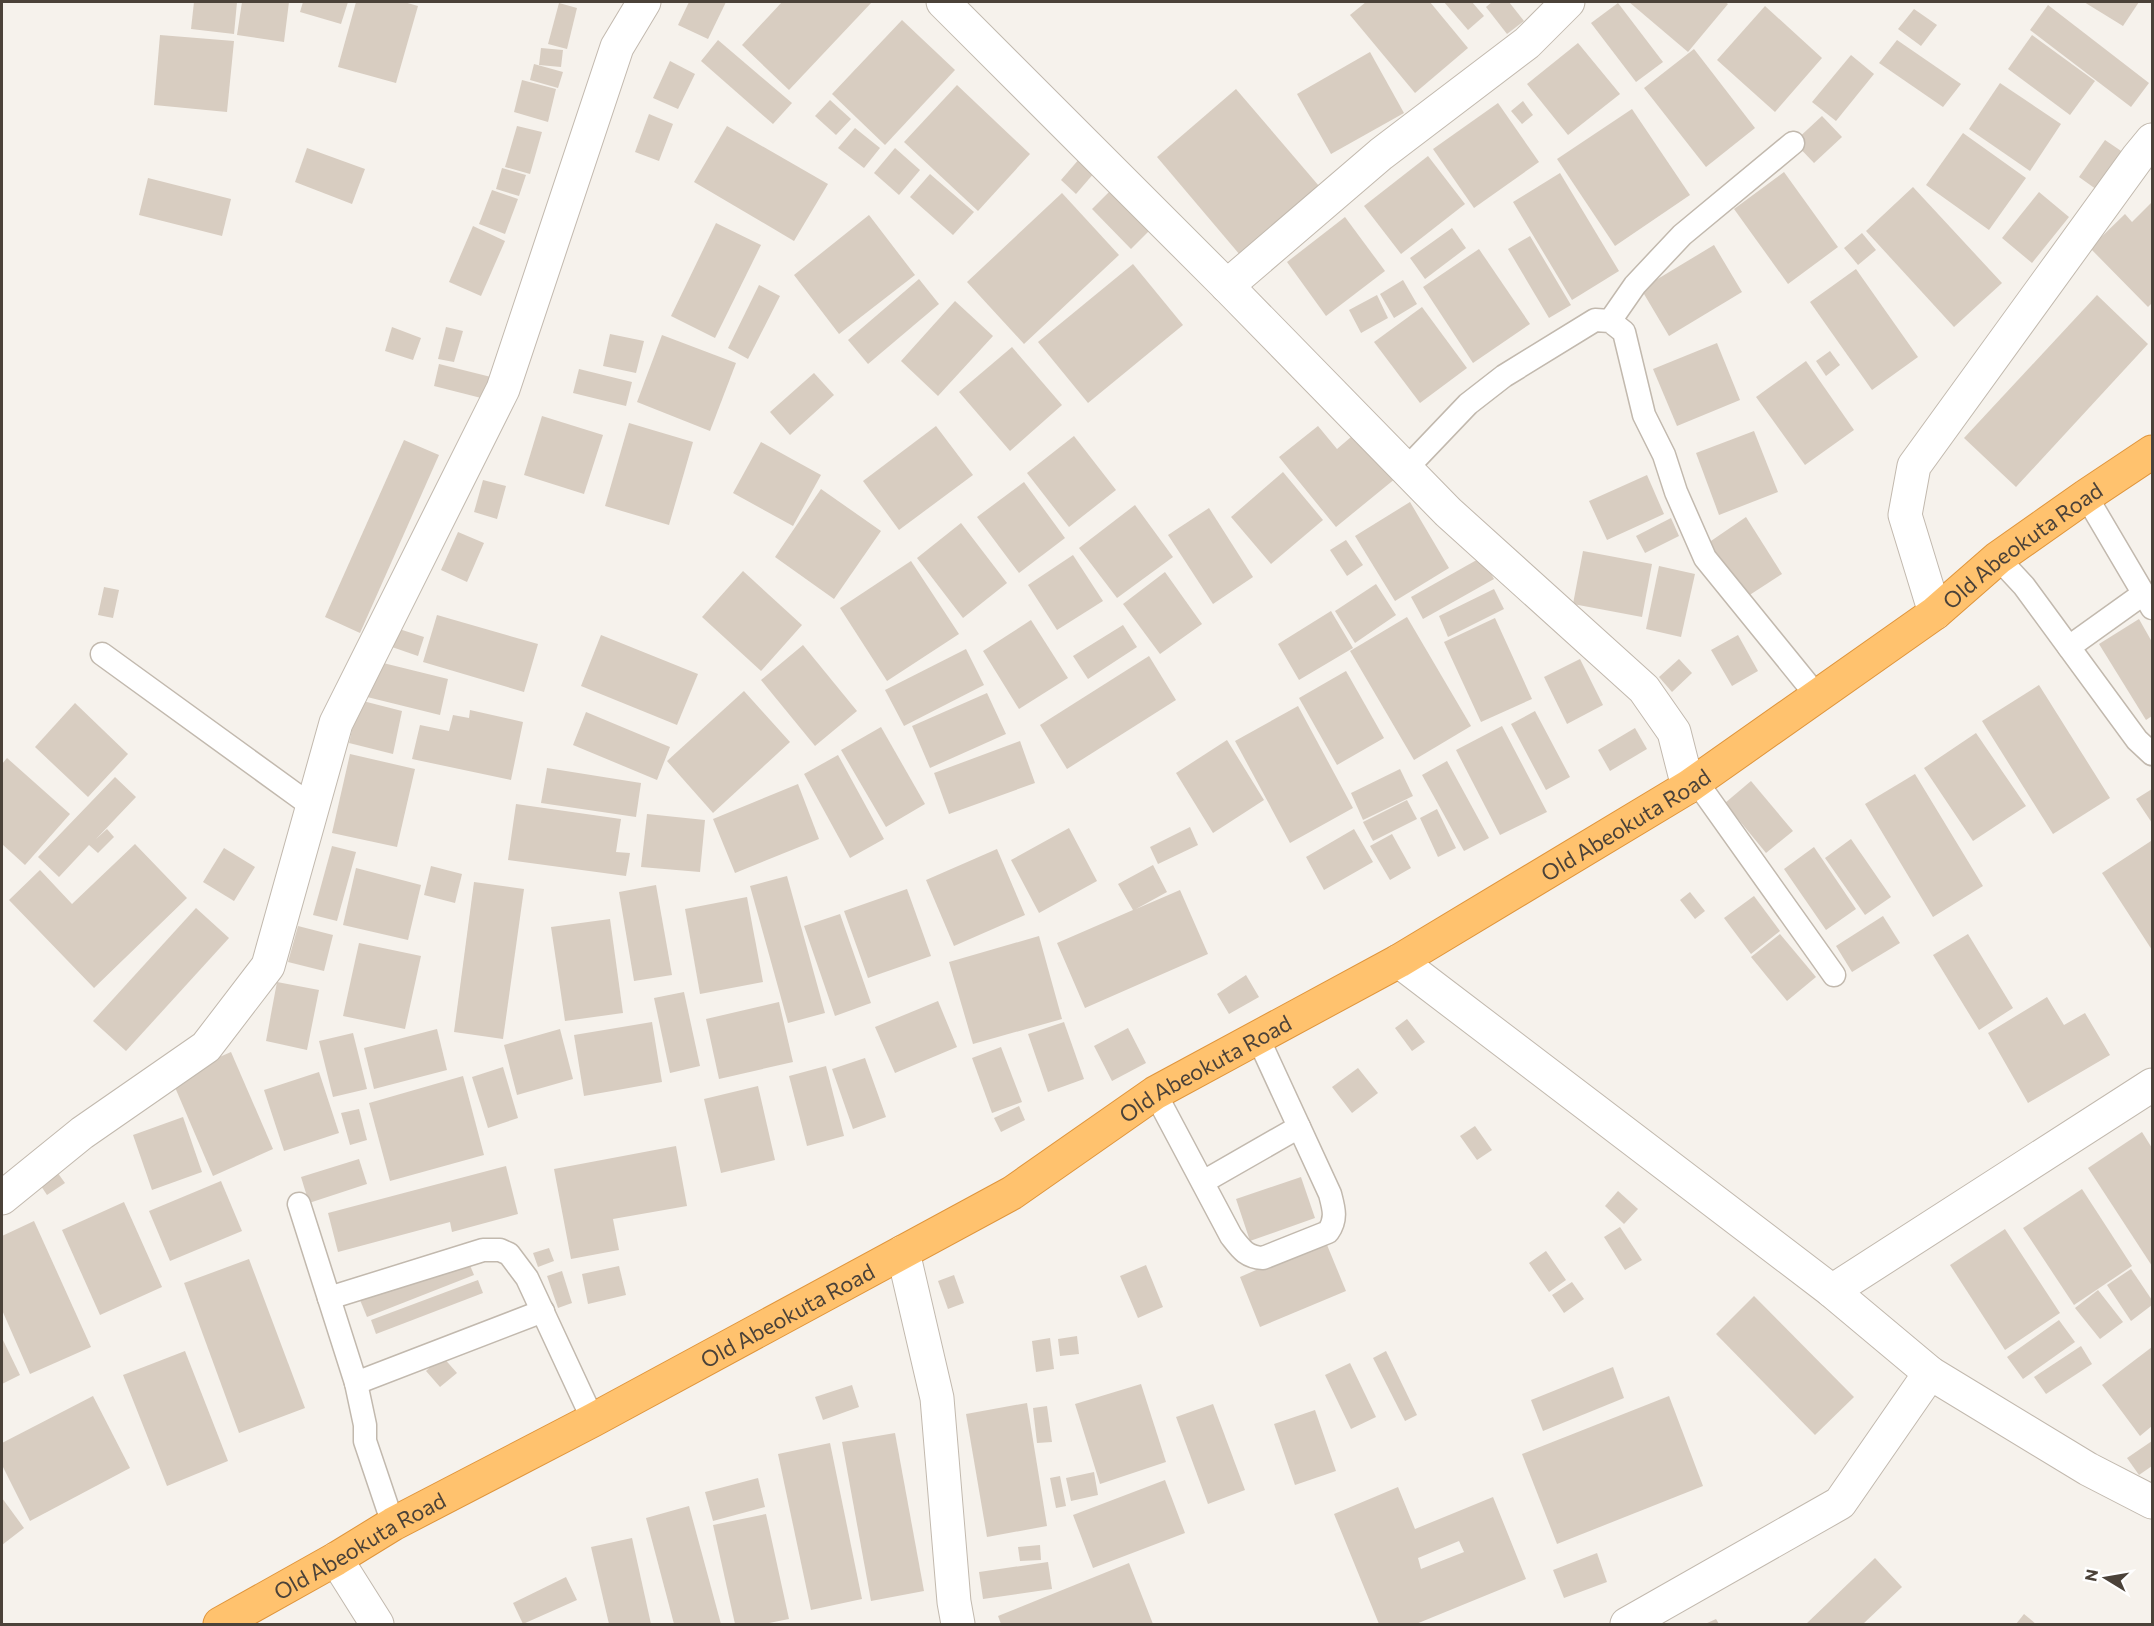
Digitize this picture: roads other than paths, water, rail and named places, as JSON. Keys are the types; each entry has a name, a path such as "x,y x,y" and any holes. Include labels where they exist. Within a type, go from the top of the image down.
{"highway":[{"name":"Old Abeokuta Road","path":"220,1624 393,1524 593,1420 1012,1193 1155,1092 1399,961 1692,784 1935,613 1998,558 2152,452"}],"street":[{"path":"6,1186 206,1047 268,966 336,723 503,389 617,47 644,2"},
{"path":"943,2 1227,286 1448,512 1644,689 1674,732 1692,784"},
{"path":"1227,286 1381,154 1527,43 1568,2"},
{"path":"1935,613 1905,515 1914,466 2152,140"},
{"path":"1399,961 1832,1291 1930,1373 2088,1469 2152,1502"},
{"path":"1832,1291 2152,1085"},
{"path":"903,1252 937,1398 954,1602 958,1624"},
{"path":"1627,1624 1840,1503 1930,1373"},
{"path":"336,1559 376,1624"}],"lane":[{"path":"1610,321 1635,285 1682,235 1793,143"},
{"path":"1406,469 1468,404 1504,376 1595,320 1610,321 1624,332 1644,415 1664,455 1676,492 1705,558 1817,696"},
{"path":"2069,647 2148,601 2086,496"},
{"path":"1998,558 2024,586 2137,740 2152,754"},
{"path":"102,654 313,807"},
{"path":"1692,784 1834,975"},
{"path":"1155,1092 1231,1236 1244,1253 1263,1258 1328,1232 1334,1224 1335,1215 1330,1194 1258,1038"},
{"path":"1203,1182 1299,1127"},
{"path":"298,1204 356,1383 365,1441 393,1524"},
{"path":"329,1298 483,1250 500,1250 509,1254 527,1278 593,1420"},
{"path":"356,1383 543,1311"}]}
